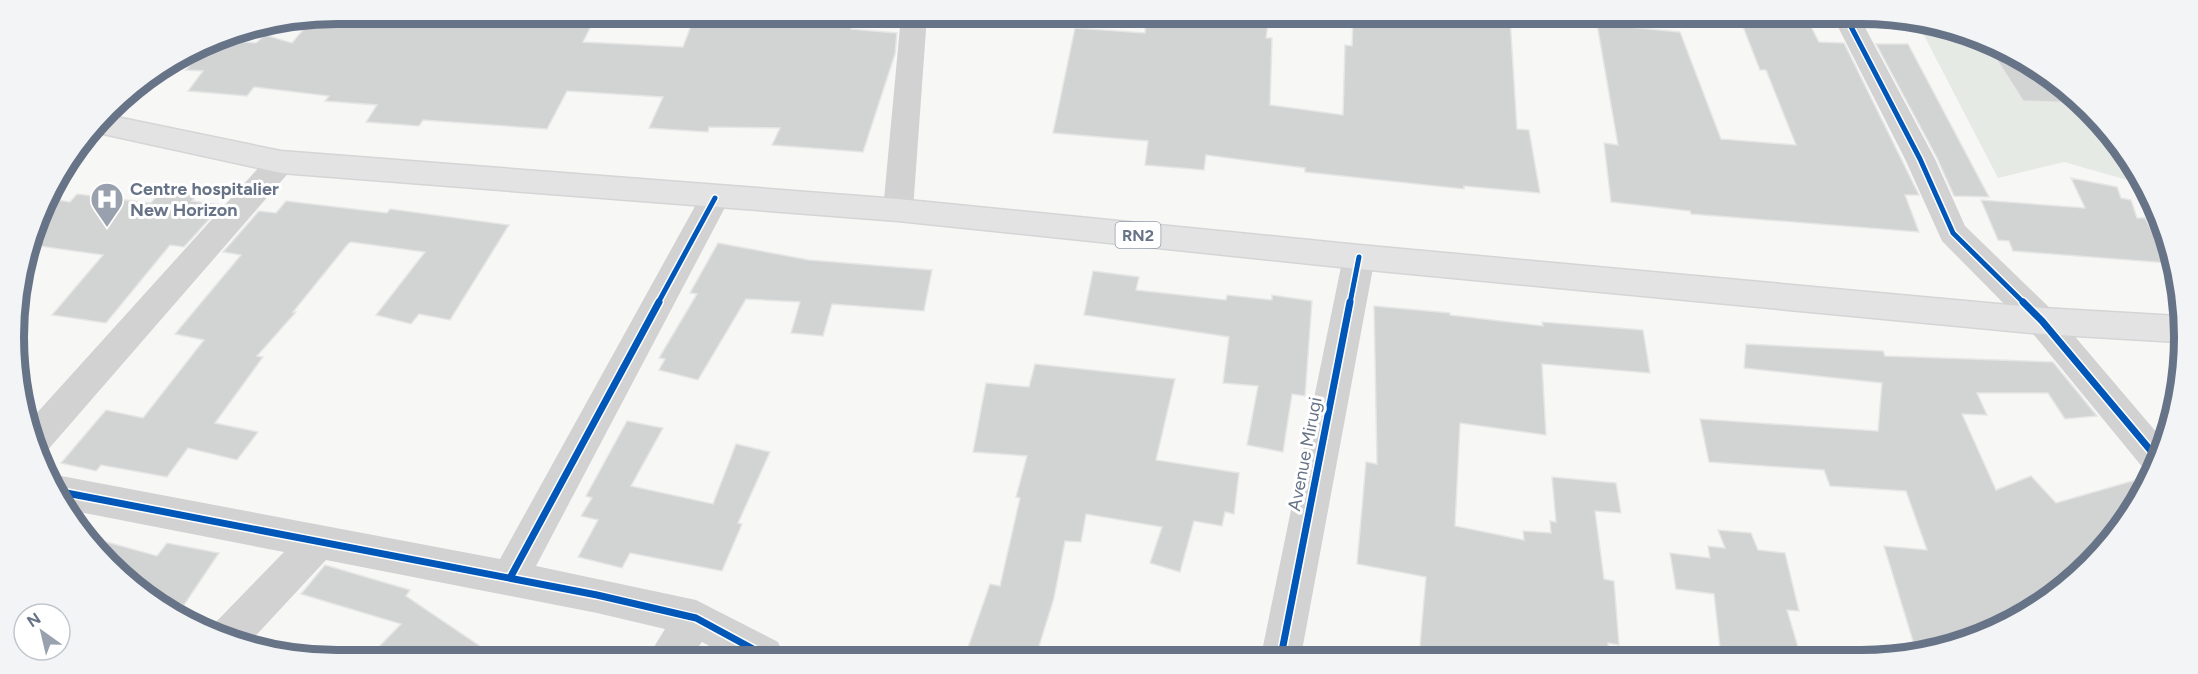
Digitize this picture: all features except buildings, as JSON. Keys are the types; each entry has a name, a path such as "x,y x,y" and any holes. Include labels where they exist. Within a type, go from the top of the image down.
{"highway":[{"name":"RN2","path":"107,126 280,162 715,198 898,210 1359,257 2042,321 2174,329"}],"street":[{"path":"898,210 913,24"},
{"path":"1849,24 1920,159 1953,233 2042,321 2152,452"},
{"path":"40,434 280,162"},
{"path":"510,578 715,198"},
{"name":"Avenue Mirugi","path":"1282,650 1359,257"},
{"path":"65,493 510,578 696,618 755,650"},
{"path":"233,632 318,542"},
{"path":"673,650 696,618"}],"shaded area":[{"path":"1921,30 1962,41 1999,56 2052,89 2096,131 2109,146 2132,182 2064,162 1998,178"}],"cycle path":[{"path":"1850,24 1920,159 1953,233 2042,321 2152,452"},
{"path":"510,578 715,198"},
{"path":"1282,650 1359,257"},
{"path":"65,493 597,595 696,618 755,650"}],"place":[{"name":"Centre hospitalier New Horizon","path":"107,228"}]}
